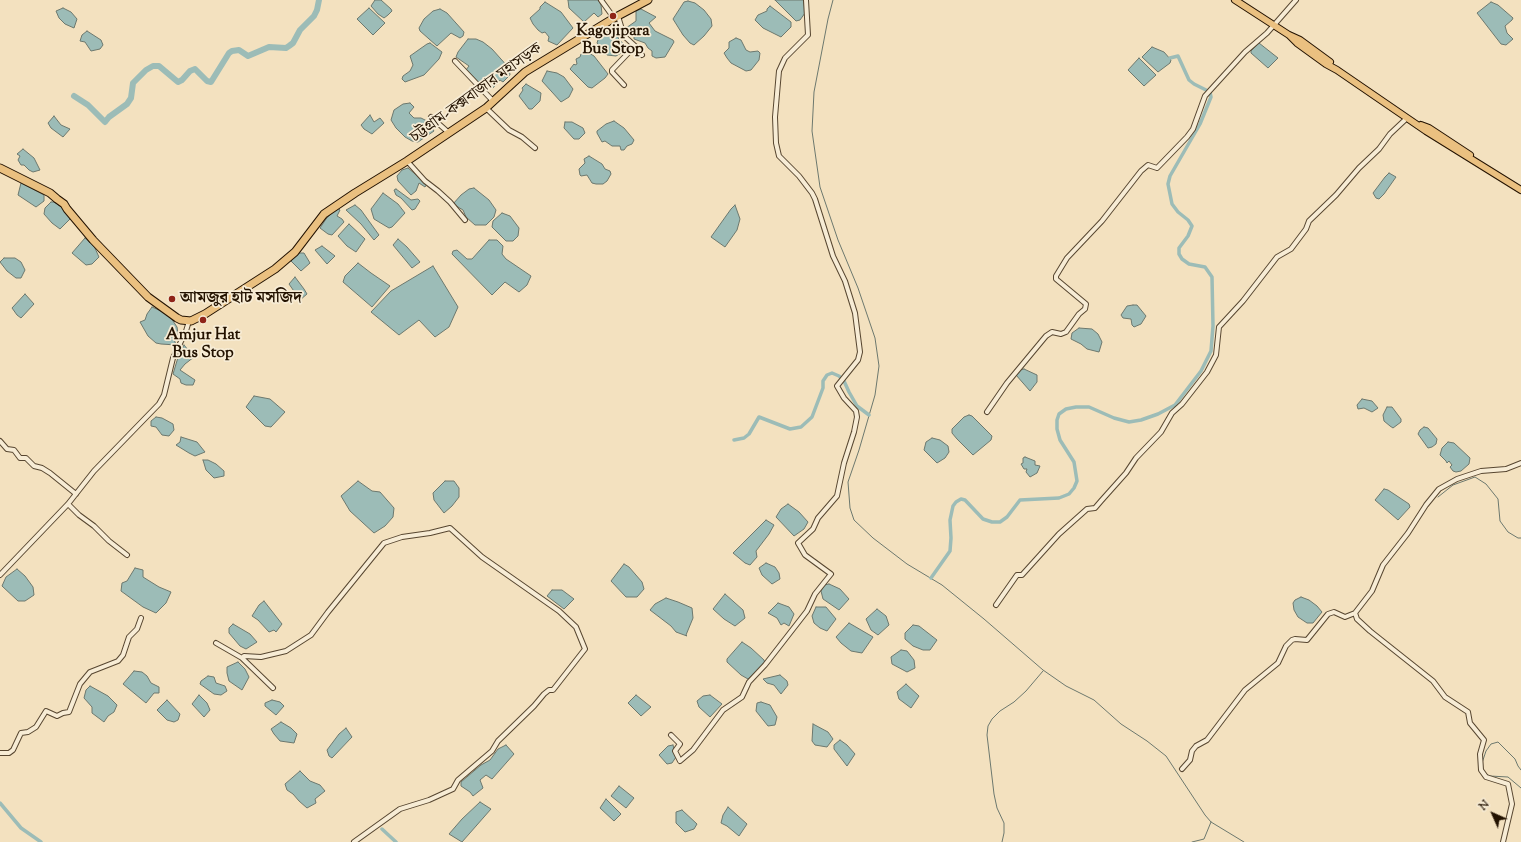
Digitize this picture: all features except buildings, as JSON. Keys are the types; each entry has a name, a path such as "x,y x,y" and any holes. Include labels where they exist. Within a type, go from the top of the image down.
{"highway":[{"name":"চট্টগ্রাম-কক্সবাজার মহাসড়ক","path":"189,321 205,314 275,269 295,252 324,214 486,108 525,72 616,17 648,0"},
{"path":"0,168 37,186 64,204 76,221 106,255 148,297 177,318 189,321"}],"main road":[{"path":"1235,0 1289,35 1297,43 1326,64 1407,118 1429,128 1521,190"}],"street":[{"path":"601,0 616,17 624,36 642,55"},
{"path":"671,735 680,744 675,751 680,761 693,750 723,710 742,697 749,682 765,665 807,611 815,594 831,574 805,555 798,543 813,529 818,518 837,496 844,463 854,432 856,411 844,398 837,386 858,360 860,352 859,331 852,302 845,281 833,256 812,193 796,172 779,156 776,143 775,117 779,71 785,58 808,35 806,0"},
{"path":"987,412 1007,383 1046,336 1052,332 1061,334 1066,332 1079,314 1085,309 1086,304 1056,279 1056,276 1071,254 1102,221 1141,171 1148,165 1157,168 1187,137 1193,129 1205,96 1245,52 1274,25 1296,0"},
{"path":"624,86 612,70 635,46"},
{"path":"455,62 493,101"},
{"path":"486,108 510,130 522,137 535,148"},
{"path":"431,117 449,133"},
{"path":"996,604 1017,575 1022,575 1058,534 1087,509 1094,508 1126,473 1136,458 1161,432 1172,413 1182,404 1207,372 1216,355 1219,327 1244,301 1277,257 1291,249 1306,229 1309,221 1336,195 1379,149 1390,134 1407,118"},
{"path":"407,161 425,181 450,202 465,220"},
{"path":"0,575 68,504 94,471 159,404 164,395 173,358 186,331 189,321"},
{"path":"0,441 7,449 14,450 20,458 26,458 34,466 42,468 50,473 76,494"},
{"path":"1182,769 1190,760 1192,751 1196,746 1207,740 1245,690 1278,663 1286,646 1292,640 1307,640 1328,614 1334,612 1345,617 1355,613 1372,591 1383,565 1439,489 1457,479 1481,471 1506,469 1521,463"},
{"path":"68,504 127,555"},
{"path":"242,658 244,656 261,657 286,651 311,635 384,543 402,537 430,533 450,528 482,557 559,611 576,627 584,649 553,690 549,690 544,694 534,706 498,741 492,751 458,780 453,789 429,800 400,809 354,842"},
{"path":"1355,613 1357,619 1433,681 1445,697 1468,712 1470,723 1484,740 1480,754 1481,770 1486,777 1508,784 1512,804 1503,842"},
{"path":"0,753 8,753 13,750 21,733 28,732 36,727 46,711 57,716 63,712 69,712 80,684 90,672 118,661 123,655 129,637 136,629 141,618"},
{"path":"216,643 242,658 273,688"}],"water":[{"path":"375,0 381,0 392,11 384,18 371,6"},
{"path":"568,0 598,0 601,5 602,14 598,17 594,13 584,22 569,8"},
{"path":"775,0 804,0 805,13 800,20 796,21"},
{"path":"688,1 695,3 704,10 711,19 712,26 694,45 690,43 683,35 673,19 684,2"},
{"path":"545,2 561,12 573,28 557,45 548,41 549,37 545,32 542,33 538,30 530,18"},
{"path":"1491,2 1498,5 1513,18 1505,26 1507,33 1513,39 1506,45 1501,44 1477,13"},
{"path":"770,6 791,22 791,27 781,37 763,28 755,20 758,15 767,11"},
{"path":"63,8 71,12 77,19 74,28 65,24 59,18 56,11"},
{"path":"369,8 385,23 373,35 357,19"},
{"path":"440,9 447,13 464,32 463,36 460,38 451,33 437,46 420,31 419,28 424,19 433,11"},
{"path":"641,9 656,17 649,23 655,31 673,40 674,42 665,57 656,58 652,56 652,51 645,43 634,39 634,33 628,31 626,28 636,21 636,11"},
{"path":"618,29 620,31 618,38 628,49 616,56 607,55 597,43 597,37 603,30 608,32"},
{"path":"87,31 101,40 103,45 100,49 91,51 85,42 80,41 82,35"},
{"path":"736,38 741,40 746,50 750,52 758,51 760,53 759,60 751,70 746,71 731,63 724,53 729,48 729,42"},
{"path":"468,39 476,39 483,42 492,49 509,68 510,75 503,82 500,80 493,88 488,85 484,89 466,70 469,66 456,57"},
{"path":"430,43 442,52 439,59 424,75 405,82 402,79 403,76 410,71 413,65 410,56"},
{"path":"1259,43 1278,58 1268,68 1251,53 1251,51"},
{"path":"1152,47 1164,52 1171,60 1170,63 1158,72 1142,57"},
{"path":"587,52 594,56 608,74 592,88 588,87 570,69 574,64 577,64 576,59 580,57 581,54"},
{"path":"1139,58 1156,75 1144,86 1128,70"},
{"path":"547,71 557,73 564,77 573,89 569,97 561,102 542,81"},
{"path":"526,84 541,93 540,101 532,109 529,109 519,96 523,90 522,88"},
{"path":"410,103 414,107 409,113 414,118 421,118 427,121 434,131 418,142 412,141 405,137 396,128 391,120 394,110 403,104"},
{"path":"370,115 374,122 380,118 384,123 372,134 361,125"},
{"path":"54,116 61,125 70,129 63,137 51,128 48,123"},
{"path":"614,121 624,128 634,140 632,144 627,146 624,150 621,150 620,146 612,146 605,141 602,142 597,133 597,131 606,124"},
{"path":"565,122 572,122 583,128 585,133 579,139 574,139 564,128"},
{"path":"23,149 34,158 40,170 33,172 24,165 21,165 18,160 20,156 17,154"},
{"path":"589,156 602,164 605,169 610,171 611,174 607,181 603,184 592,183 587,175 580,175 579,169 585,163 584,159"},
{"path":"408,168 427,184 425,187 419,183 416,191 411,195 398,181 397,176 402,170"},
{"path":"1389,173 1396,177 1384,194 1379,199 1376,198 1373,193"},
{"path":"21,183 44,195 44,201 36,207 18,195"},
{"path":"474,188 489,200 496,210 494,217 486,225 475,225 466,217 463,210 453,204 461,195 469,189"},
{"path":"396,189 411,200 418,199 420,201 415,209 412,210 401,198 396,195 394,190"},
{"path":"383,193 398,204 405,213 392,227 389,228 374,219 371,209"},
{"path":"51,202 54,202 62,207 71,218 60,229 44,214 45,208"},
{"path":"355,205 361,210 379,235 374,240 361,224 346,210"},
{"path":"735,205 740,219 737,230 725,247 711,237"},
{"path":"337,208 340,210 337,216 344,222 332,235 328,234 320,228 326,219"},
{"path":"502,213 510,216 519,228 518,236 513,241 506,241 492,227 493,221"},
{"path":"349,224 365,239 356,252 347,246 338,236"},
{"path":"85,238 94,246 99,257 92,264 86,265 72,253"},
{"path":"398,239 420,262 412,268 393,245"},
{"path":"489,240 497,240 503,246 502,254 506,259 531,276 527,285 519,292 505,282 492,295 452,254 453,251 457,250 467,259 472,259"},
{"path":"322,246 335,256 327,264 315,250"},
{"path":"298,253 304,253 310,263 301,271 291,261"},
{"path":"4,258 15,258 21,262 25,270 21,278 16,278 7,271 0,262"},
{"path":"358,263 390,286 372,307 343,282 345,276"},
{"path":"433,266 458,307 449,327 435,337 419,320 399,335 371,312 391,291"},
{"path":"295,277 307,294 300,300 289,284"},
{"path":"25,294 34,304 21,318 12,308"},
{"path":"1137,305 1146,316 1141,324 1134,327 1131,319 1123,318 1121,315 1127,306"},
{"path":"152,307 171,318 177,327 178,334 174,339 176,345 156,343 148,336 140,322 145,320"},
{"path":"1079,328 1092,329 1098,334 1102,342 1099,352 1087,349 1071,339 1072,333"},
{"path":"184,345 194,357 180,370 195,380 193,385 181,383 180,379 173,374 179,354"},
{"path":"1024,369 1037,375 1037,382 1030,391 1016,375 1020,370"},
{"path":"254,396 270,399 285,412 271,427 265,426 246,407"},
{"path":"1362,399 1372,401 1378,408 1372,412 1364,408 1358,409 1357,405"},
{"path":"1387,407 1392,407 1401,419 1401,422 1393,428 1384,421 1383,415"},
{"path":"969,415 972,416 992,436 991,440 973,455 952,433 952,429 964,417"},
{"path":"156,417 162,418 173,424 174,430 169,436 162,435 156,427 151,426 151,421"},
{"path":"1424,427 1428,428 1437,439 1436,444 1432,447 1428,448 1418,434"},
{"path":"181,437 197,442 205,452 195,456 176,445 180,442"},
{"path":"932,438 940,440 948,446 949,452 945,458 937,463 924,450 926,442"},
{"path":"1448,442 1454,443 1470,458 1469,464 1461,471 1453,471 1450,467 1452,465 1449,461 1447,463 1440,455 1442,448"},
{"path":"1025,457 1035,461 1035,465 1040,466 1037,473 1030,477 1026,472 1027,469 1024,469 1021,464 1023,463 1023,458"},
{"path":"203,460 208,460 216,464 224,471 224,476 214,478 206,470"},
{"path":"358,481 372,491 380,492 394,508 393,517 385,526 374,533 350,511 341,496"},
{"path":"445,481 454,481 459,488 459,497 444,513 434,500 433,493"},
{"path":"1384,489 1388,490 1409,504 1410,507 1398,520 1375,500"},
{"path":"788,504 799,512 808,522 804,529 794,536 776,517 781,509"},
{"path":"766,520 774,525 756,551 757,557 750,565 745,563 733,553"},
{"path":"766,563 775,567 779,573 780,579 772,584 762,575 759,568"},
{"path":"624,564 629,567 642,582 644,589 637,597 626,597 611,581"},
{"path":"135,568 143,570 143,577 159,587 171,592 166,603 156,613 143,607 121,591 122,583 127,581"},
{"path":"17,569 25,576 33,587 34,595 25,601 18,601 2,586 6,577"},
{"path":"829,584 840,589 849,599 839,610 823,599 821,591 824,585"},
{"path":"552,590 562,590 574,599 564,609 547,596"},
{"path":"725,594 743,610 745,618 735,626 713,609"},
{"path":"1301,597 1309,600 1322,612 1313,623 1307,623 1298,617 1294,610 1293,603"},
{"path":"666,598 692,608 693,618 686,635 687,636 676,632 671,626 650,610 655,604"},
{"path":"264,601 282,624 276,632 274,630 269,632 252,616 259,605"},
{"path":"778,603 789,607 794,614 789,626 784,623 781,625 777,618 768,613"},
{"path":"816,607 826,607 836,619 827,631 814,623 812,616"},
{"path":"877,609 886,616 889,625 878,635 871,630 866,619"},
{"path":"849,623 873,637 862,653 851,651 836,637"},
{"path":"233,624 250,634 257,642 246,649 240,646 229,633 229,628"},
{"path":"913,625 919,626 937,640 930,650 923,650 913,646 905,639 905,633"},
{"path":"742,642 764,660 765,664 748,679 741,675 727,662 727,659"},
{"path":"901,650 907,651 914,660 915,668 907,672 892,664 891,657"},
{"path":"238,662 245,669 249,677 242,690 229,681 227,673 227,667"},
{"path":"134,671 142,672 147,676 151,683 159,687 159,693 154,693 146,703 123,684"},
{"path":"780,675 787,681 788,685 781,694 774,685 767,683 763,679"},
{"path":"208,676 214,677 216,683 225,686 227,691 221,695 214,694 200,684 201,681"},
{"path":"906,684 919,696 911,708 899,699 897,692"},
{"path":"90,686 108,696 117,705 114,712 108,716 104,722 92,713 92,707 84,698 86,690"},
{"path":"199,695 207,703 210,710 204,717 192,704"},
{"path":"636,695 651,707 641,716 628,703"},
{"path":"710,695 722,704 710,717 699,707 697,701 703,696"},
{"path":"167,700 180,714 178,720 174,722 167,720 157,710"},
{"path":"272,700 280,702 284,706 276,715 265,706 265,703"},
{"path":"761,702 770,705 777,717 775,725 768,726 756,711 757,703"},
{"path":"281,722 297,734 294,743 280,741 274,734 271,729"},
{"path":"813,724 828,732 833,739 827,747 815,745 812,741"},
{"path":"346,728 352,737 332,758 329,756 327,750 339,734"},
{"path":"840,740 855,754 847,766 834,749 834,745"},
{"path":"506,745 514,754 492,779 486,775 480,780 483,788 473,796 461,786 461,782 481,765 490,760 498,749"},
{"path":"673,745 676,757 672,763 667,764 659,755 668,746"},
{"path":"300,771 310,781 320,785 325,791 315,799 316,803 307,808 287,790 285,784"},
{"path":"619,786 634,798 626,808 611,796"},
{"path":"606,799 621,814 614,821 600,808"},
{"path":"480,802 491,809 462,842 449,834 462,819"},
{"path":"728,807 747,824 739,836 721,823 723,815"},
{"path":"682,810 697,824 694,829 685,832 676,823 676,812"}],"waterway":[{"path":"74,96 88,105 105,122 109,117 127,104 131,98 133,83 146,70 153,66 159,66 178,82 182,80 190,71 195,69 207,81 211,82 229,53 232,51 239,50 248,56 269,47 286,48 293,43 300,30 314,16 319,0"},
{"path":"833,0 814,92 812,131 820,187 838,240 858,288 875,338 879,366 875,395 848,482 850,508 854,520 873,538 907,564 942,585 1043,670 1066,686 1094,700 1121,724 1147,741 1166,756 1211,822 1244,842"},
{"path":"931,578 950,551 950,520 953,506 956,502 961,499 965,500 983,519 992,522 1000,522 1007,517 1020,500 1059,498 1069,494 1074,488 1077,481 1074,462 1060,440 1057,429 1059,414 1066,409 1089,407 1114,418 1129,422 1141,420 1158,414 1175,405 1201,371 1211,351 1213,326 1212,277 1205,267 1189,264 1182,259 1179,254 1179,248 1188,236 1192,226 1172,204 1168,184 1170,176 1200,124 1211,97 1210,92 1189,80 1178,56 1170,58"},
{"path":"734,440 744,438 749,434 759,417 790,429 801,427 812,417 823,388 823,381 827,375 832,373 839,376 844,381 857,406 869,415"},
{"path":"1438,497 1453,485 1475,477 1486,484 1498,499 1500,521 1508,532 1518,538 1521,538"},
{"path":"1002,842 1004,823 997,808 994,794 987,735 988,726 992,719 1026,691 1043,671"},
{"path":"1482,763 1486,751 1491,744 1498,742 1515,759 1521,770"},
{"path":"1486,774 1490,776 1508,777 1521,788"},
{"path":"0,803 21,828 41,842"},
{"path":"1192,842 1204,839 1211,822"},
{"path":"382,829 396,842"}],"place":[{"name":"Kagojipara Bus Stop","path":"613,16"},
{"name":"আমজুর হাট মসজিদ","path":"172,299"},
{"name":"Amjur Hat Bus Stop","path":"203,320"}]}
